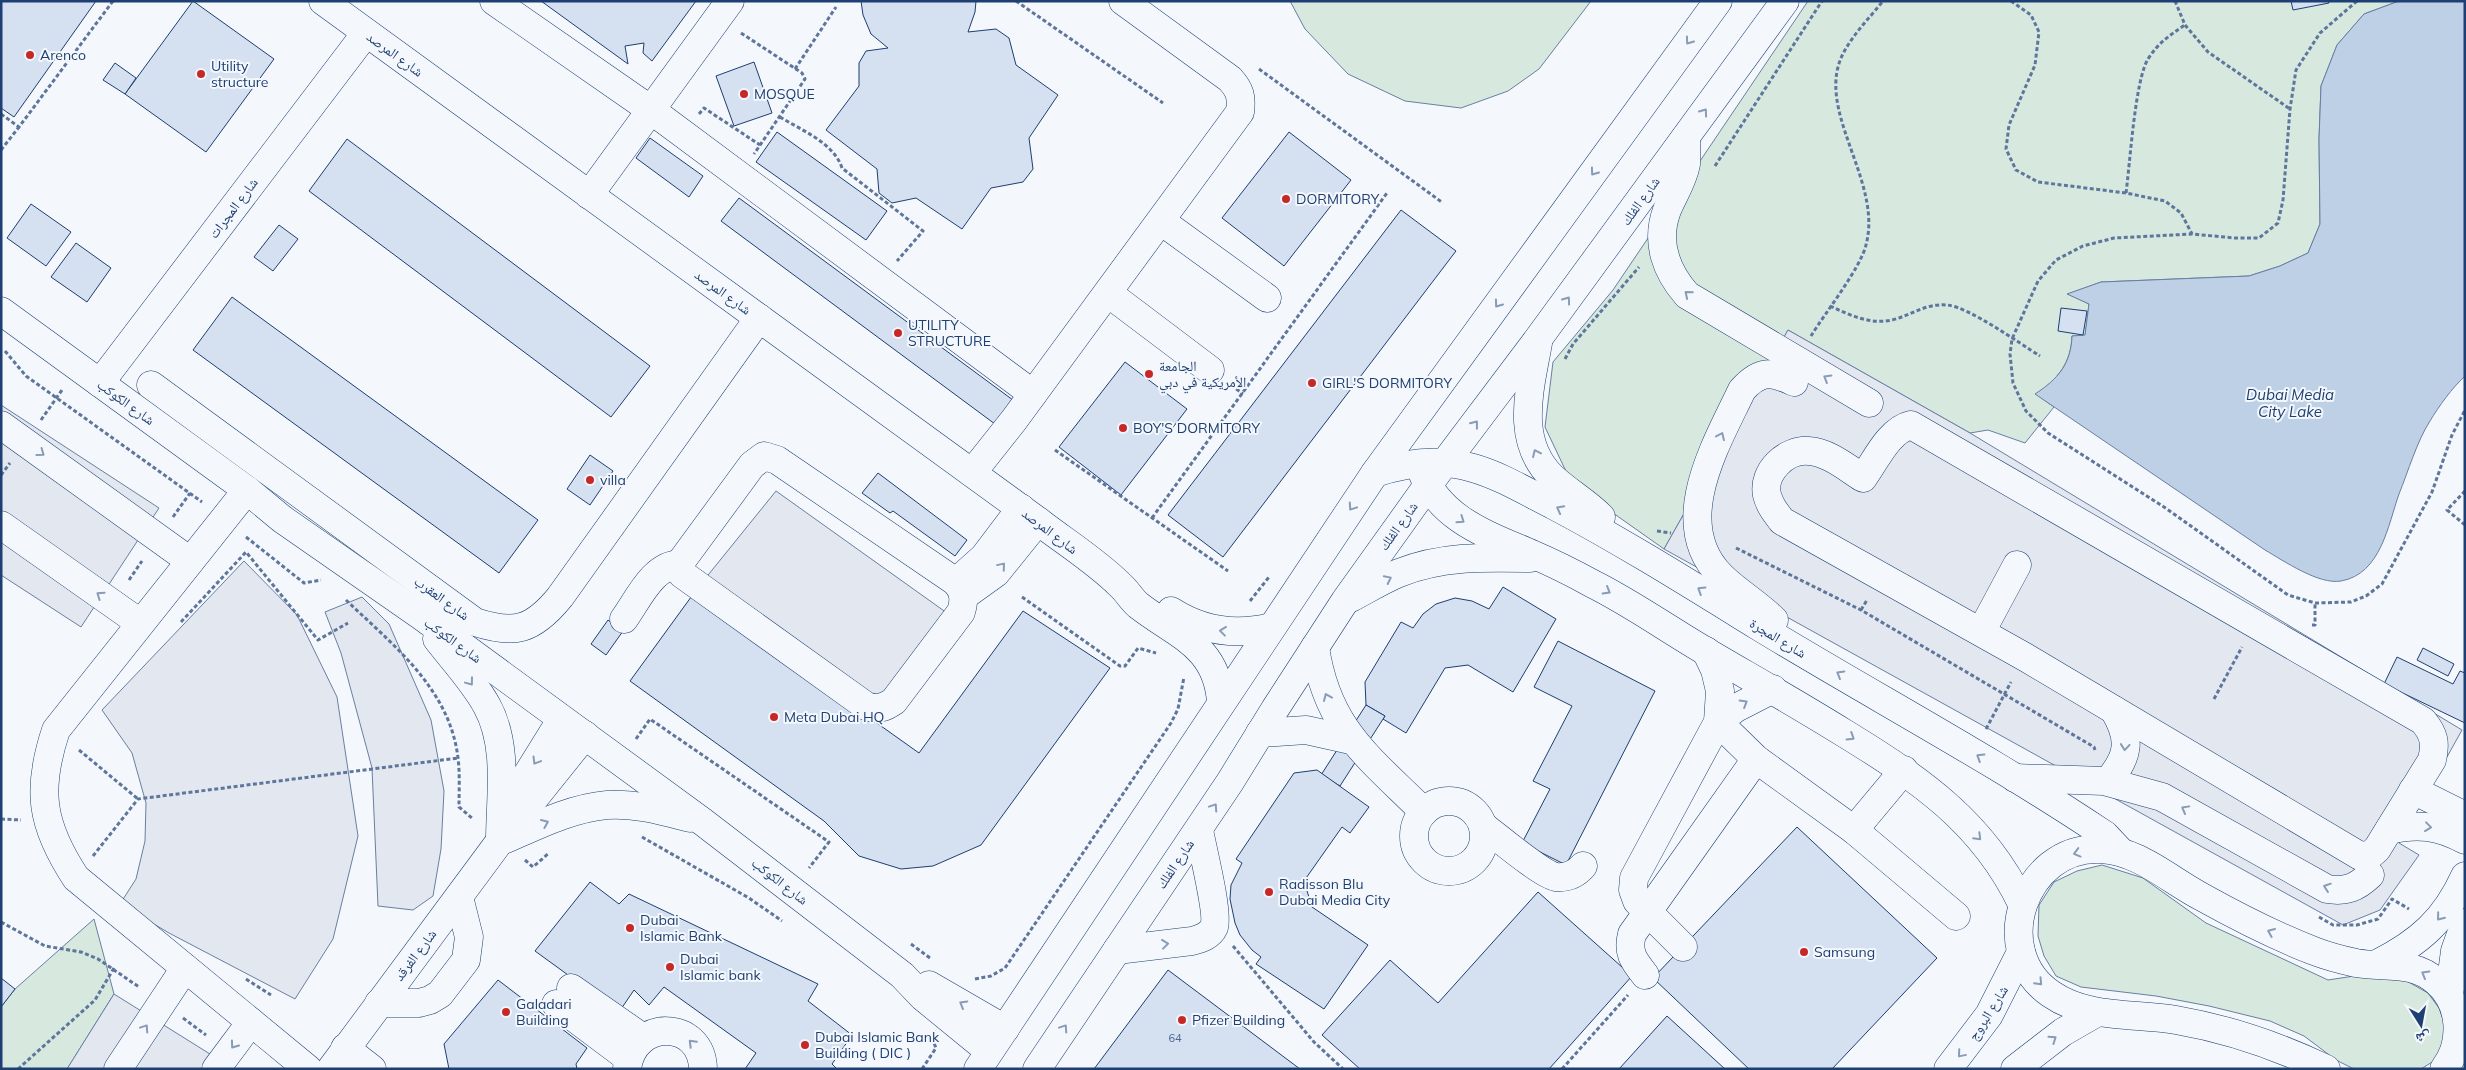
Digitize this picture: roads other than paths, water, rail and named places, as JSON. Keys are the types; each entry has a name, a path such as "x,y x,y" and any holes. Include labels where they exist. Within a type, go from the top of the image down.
{"street":[{"name":"شارع المرصد","path":"322,1 972,473 1121,586 1138,605 1179,631 1208,659 1218,680 1221,702"},
{"path":"494,1 651,110 1034,394"},
{"path":"972,473 1034,394 1234,123 1240,112 1242,100 1238,88 1230,79 1123,1"},
{"path":"984,1060 1375,473 1718,1"},
{"name":"شارع الفلك","path":"1037,1069 1198,830 1314,647 1430,470 1538,339 1785,1"},
{"path":"589,195 724,9"},
{"name":"شارع المجرات","path":"100,383 366,33"},
{"path":"1686,137 1686,164 1662,227 1662,244 1666,263 1674,281 1687,295 1869,403"},
{"path":"1161,221 1267,298"},
{"path":"1108,293 1210,370"},
{"name":"شارع الكوكب","path":"1,311 246,490 282,519 420,616 703,822 902,975 984,1060"},
{"name":"شارع العقرب","path":"150,385 475,622 498,630 523,628 544,616 560,598 759,318"},
{"path":"1538,339 1527,419 1534,450 1551,476 1599,515 1616,539"},
{"path":"1794,382 1778,375 1764,374 1751,380 1742,390 1703,473 1697,516 1700,538 1708,559 1720,575 1780,624 1798,650"},
{"path":"1416,417 1415,440 1430,470 1444,507 1466,524 1542,558 1652,617 1904,770 1942,800 1989,849 2008,875 2022,904"},
{"path":"1,425 190,561"},
{"path":"1911,425 2424,721 2432,732 2436,746 2432,760 2377,849 2370,855 2360,856 1981,632 1782,521 1771,508 1767,493 1769,476 1778,462 1792,453 1808,450 1824,455 1864,478 1894,433 1902,427 1911,425"},
{"path":"960,589 771,456 764,456 752,465 680,564 680,569 686,577 866,706 881,709 894,702 961,612 960,589 984,557 1029,515"},
{"name":"شارع المجرة","path":"1375,473 1430,470 1490,474 1616,539 2014,778 2105,835 2121,852"},
{"path":"246,490 56,730 46,759 43,790 47,820 58,851 76,878 308,1069"},
{"path":"1,526 140,623"},
{"path":"1345,601 1398,574 1434,563 1488,557 1542,558"},
{"path":"624,618 657,572 672,565 680,564"},
{"path":"1981,632 2017,565"},
{"name":"شارع المرصد","path":"1121,586 1137,590 1190,622 1224,632 1240,632 1271,627"},
{"path":"420,616 487,706 496,727 500,748 500,842"},
{"path":"1314,647 1323,686 1340,723 1351,740 1424,812"},
{"path":"1706,651 1715,670 1720,691 1718,722 1756,759 1854,830 1956,916"},
{"path":"1683,947 1637,901 1633,890 1634,878 1718,722 1736,708 1773,689"},
{"path":"2108,781 2120,766 2126,747 2124,727 2114,710"},
{"name":"شارع الفرقد","path":"500,842 511,809 526,778 561,720"},
{"path":"1260,733 1306,730 1351,740"},
{"name":"شارع الفرقد","path":"338,1059 500,842 544,790 585,735"},
{"path":"1645,975 1631,957 1629,946 1632,934 1756,759"},
{"path":"1854,830 1904,770"},
{"path":"2014,778 2108,781 2162,797 2327,889 2343,891 2358,886 2370,875"},
{"path":"2413,790 2465,816"},
{"path":"1445,801 1457,802 1468,807 1478,815 1483,826 1485,838 1482,850 1475,860 1465,867 1454,871 1442,870 1426,861 1416,846 1414,834 1417,823 1424,812 1433,805 1445,801"},
{"name":"شارع الفرقد","path":"500,842 558,817 582,809 607,805 632,806 656,810 703,822"},
{"path":"2389,830 2408,825 2428,826 2448,831 2465,840"},
{"path":"1483,826 1549,875 1564,877 1571,875 1583,866"},
{"path":"1117,950 1203,938 1215,925 1198,830"},
{"path":"2326,1069 2279,1049 2213,1028 2146,1016 2096,1013 2072,1006 2049,993 2032,975 2021,952 2018,928 2022,904 2033,882 2051,864 2072,853 2097,849 2121,852 2144,862 2199,896 2256,926 2335,958 2356,963 2410,966 2425,973 2439,983 2449,996 2456,1011 2462,1031 2456,1048 2444,1069"},
{"path":"2377,964 2400,952 2434,925 2455,897 2465,876"},
{"path":"379,1003 418,1003 430,1000 440,994 466,960 468,937 459,897"},
{"path":"2449,996 2455,951 2465,923"},
{"name":"شارع البروج","path":"1948,1069 1989,1015 2021,952"},
{"path":"118,1069 185,968"},
{"name":"شارع الكوكب","path":"902,975 925,983 1005,1029"},
{"path":"564,996 633,1055 654,1032 679,1033 690,1039 698,1049 703,1060 703,1069"},
{"path":"2015,1069 2063,1032 2096,1013"},
{"path":"223,1060 251,1022"},
{"path":"338,1059 372,1069"}],"water":[{"name":"Dubai Media City Lake","path":"2399,1 2465,1 2465,376 2446,397 2425,429 2381,546 2374,559 2355,577 2341,581 2332,581 2312,576 2265,550 2035,394 2050,383 2062,370 2069,355 2072,336 2085,335 2089,304 2067,294 2101,282 2249,276 2280,266 2308,253 2320,224 2319,139 2321,86 2337,45 2364,14"}],"place":[{"name":"Arenco","path":"30,55"},
{"name":"Utility structure","path":"201,74"},
{"name":"MOSQUE","path":"744,94"},
{"name":"DORMITORY","path":"1286,199"},
{"name":"UTILITY STRUCTURE","path":"898,333"},
{"name":"الجامعة الأمريكية في دبي","path":"1149,374"},
{"name":"GIRL'S DORMITORY","path":"1312,383"},
{"name":"BOY'S DORMITORY","path":"1123,428"},
{"name":"villa","path":"590,480"},
{"name":"Meta Dubai HQ","path":"774,717"},
{"name":"Radisson Blu Dubai Media City","path":"1269,892"},
{"name":"Dubai Islamic Bank","path":"630,928"},
{"name":"Samsung","path":"1804,952"},
{"name":"Dubai Islamic bank","path":"670,967"},
{"name":"Galadari Building","path":"506,1012"},
{"name":"Pfizer Building","path":"1182,1020"},
{"name":"Dubai Islamic Bank Building ( DIC )","path":"805,1045"}]}
